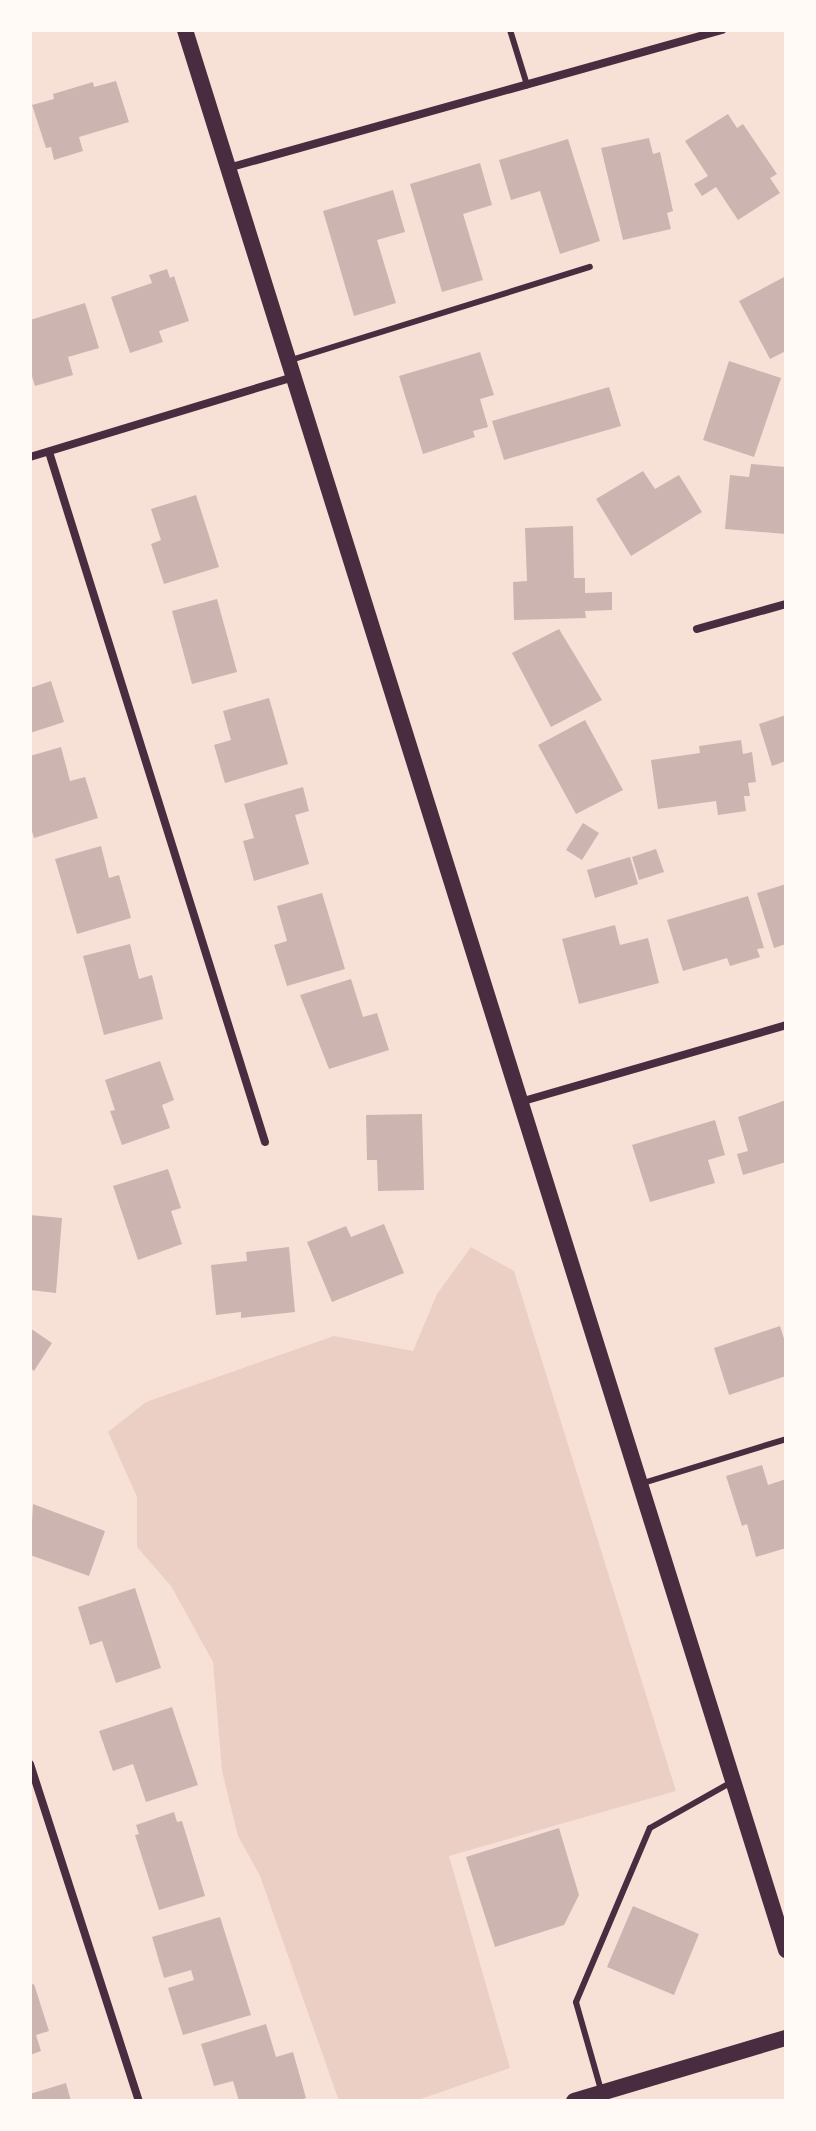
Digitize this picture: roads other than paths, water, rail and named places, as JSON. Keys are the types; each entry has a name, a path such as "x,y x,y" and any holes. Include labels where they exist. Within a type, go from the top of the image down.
{"main road":[{"path":"185,30 786,1950"},
{"path":"574,2101 786,2038"}],"street":[{"path":"228,168 722,30"},
{"path":"30,457 290,369"},
{"path":"49,452 265,1142"},
{"path":"697,629 786,604"},
{"path":"520,1102 786,1025"},
{"path":"30,1764 139,2101"}],"lane":[{"path":"510,30 527,85"},
{"path":"290,369 590,267"},
{"path":"640,1484 786,1439"},
{"path":"602,2092 576,2002 643,1842 650,1828 661,1819 733,1781"}]}
